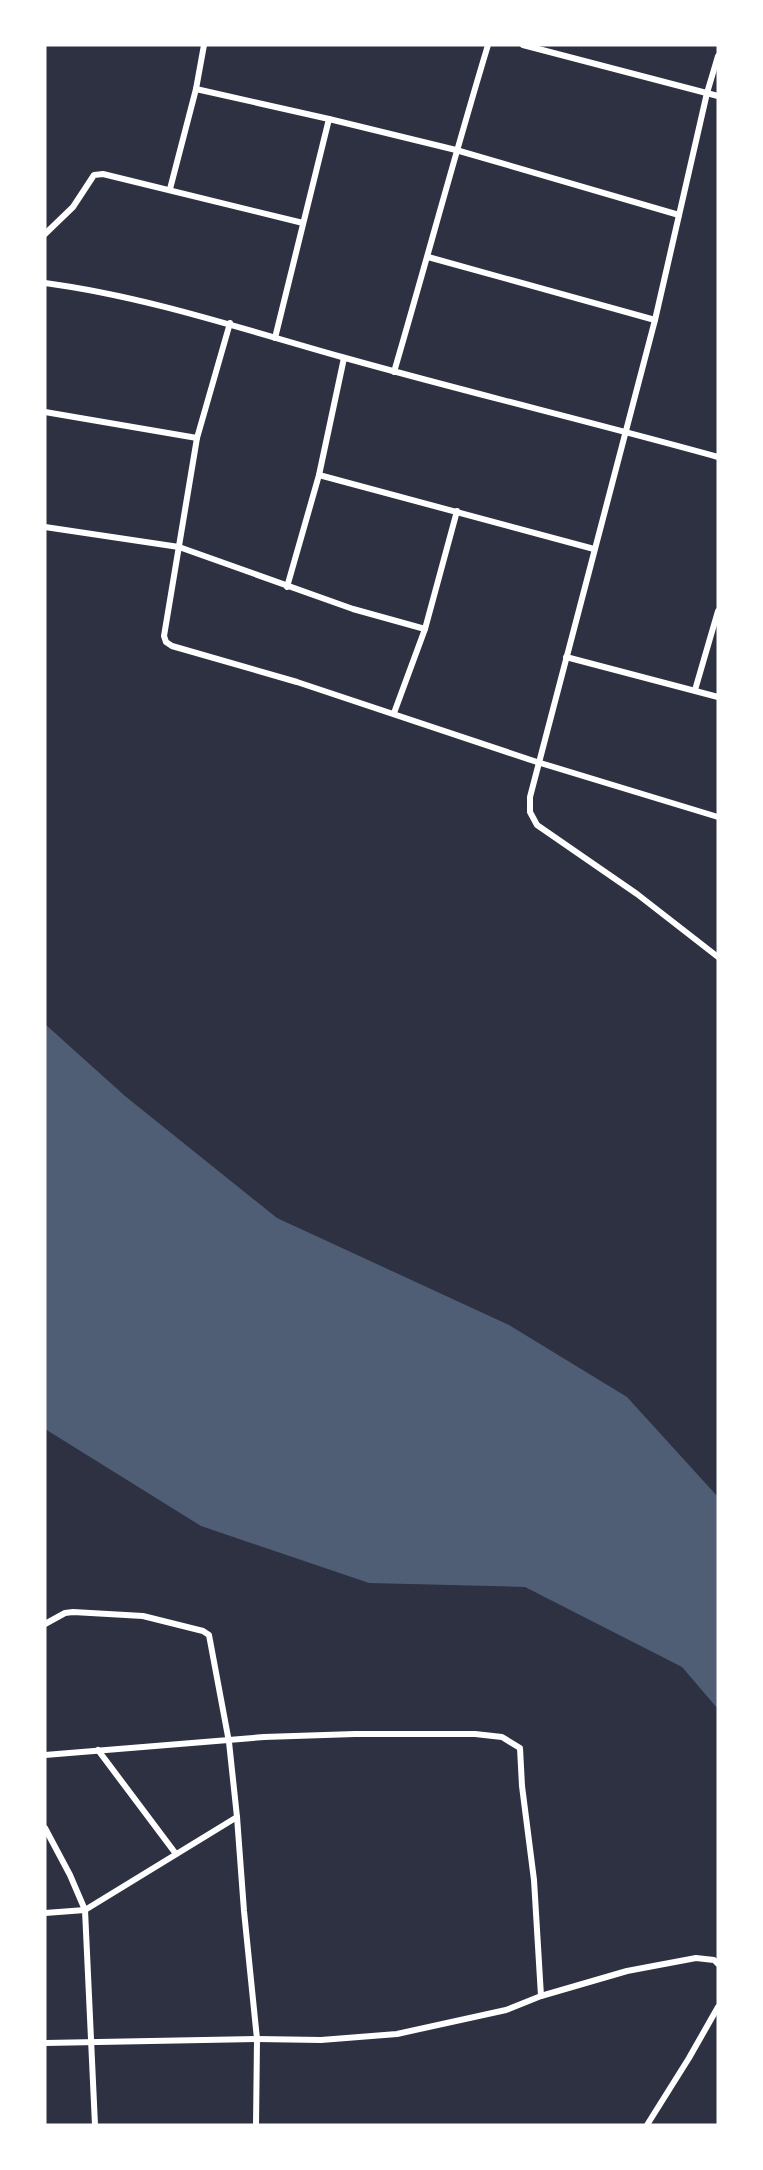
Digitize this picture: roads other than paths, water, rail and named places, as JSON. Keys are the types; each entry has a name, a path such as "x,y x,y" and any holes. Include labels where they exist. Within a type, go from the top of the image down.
{"street":[{"path":"171,189 196,89 204,45"},
{"path":"394,372 488,45"},
{"path":"523,45 718,96"},
{"path":"718,56 707,93 655,320 537,762 530,798 530,812 537,825 637,894 718,957"},
{"path":"196,89 456,150 679,215"},
{"path":"275,338 329,119"},
{"path":"45,234 73,207 94,175 103,174 303,223"},
{"path":"428,257 655,320"},
{"path":"45,283 120,296 230,323 394,372 718,457"},
{"path":"230,323 197,438 168,602 164,636 166,642 172,646 394,713 537,762 718,817"},
{"path":"287,587 319,475 344,358"},
{"path":"45,412 197,438"},
{"path":"319,475 594,549"},
{"path":"394,713 425,629 457,511"},
{"path":"45,527 179,547 352,609 425,629"},
{"path":"695,690 718,611"},
{"path":"566,657 718,697"},
{"path":"45,1624 65,1613 73,1612 143,1616 203,1631 209,1635 229,1742 237,1818 257,2039 256,2125"},
{"path":"45,1755 229,1742 264,1737 475,1734 502,1737 520,1748 522,1786 534,1880 541,1996"},
{"path":"98,1750 176,1854"},
{"path":"45,1913 85,1910 237,1818"},
{"path":"45,1828 70,1875 85,1910 94,2125"},
{"path":"45,2043 321,2040 397,2034 506,2010 541,1996 627,1971 696,1958 714,1960 718,1964"},
{"path":"647,2125 718,2007"}],"water":[{"path":"45,1024 125,1096 277,1218 509,1325 627,1397 718,1497 718,1709 682,1667 525,1587 369,1583 201,1526 45,1429"}]}
